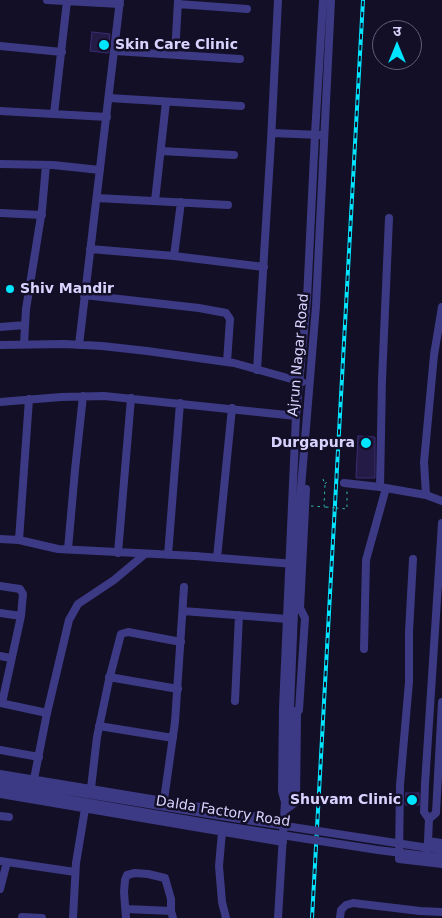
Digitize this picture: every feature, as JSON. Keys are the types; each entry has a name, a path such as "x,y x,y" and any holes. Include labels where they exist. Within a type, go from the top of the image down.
{"street":[{"path":"47,0 120,2 79,345"},
{"path":"258,370 278,0"},
{"name":"Ajrun Nagar Road","path":"278,918 285,806 289,790 296,416 307,299 314,134 323,0"},
{"name":"Ajrun Nagar Road","path":"285,806 282,791 287,619 316,306 331,0"},
{"path":"54,114 67,1"},
{"path":"175,54 178,2 247,9"},
{"path":"0,46 62,52"},
{"path":"115,51 240,58"},
{"path":"109,98 242,106"},
{"path":"155,201 166,102"},
{"path":"0,111 107,117"},
{"path":"272,133 323,135"},
{"path":"161,150 234,155"},
{"path":"0,164 46,165 100,170"},
{"path":"24,344 26,309 42,215 46,165"},
{"path":"97,198 228,205"},
{"path":"174,256 181,202"},
{"path":"0,213 42,215"},
{"path":"364,649 366,560 383,488 382,380 389,218"},
{"path":"90,249 174,256 264,267"},
{"path":"84,295 226,313 230,319 227,362"},
{"path":"426,495 424,462 442,307"},
{"path":"0,327 25,325"},
{"path":"0,344 79,345 138,350 227,362 310,384"},
{"path":"68,549 74,470 83,396"},
{"path":"0,402 104,396 296,416"},
{"path":"118,552 131,398"},
{"path":"19,540 29,399"},
{"path":"168,555 180,403"},
{"path":"216,558 232,408"},
{"path":"346,483 426,495 442,501"},
{"path":"285,806 296,802 297,713 305,618 300,608 308,489 294,488"},
{"path":"425,862 429,819 424,812 425,784 442,523"},
{"path":"0,539 19,540 68,549 293,564"},
{"path":"34,779 69,620 78,604 114,580 145,554"},
{"path":"413,559 409,632 409,682 400,785 399,858 442,864"},
{"path":"0,586 22,590 23,594 1,703 47,713"},
{"path":"164,800 178,689 184,587"},
{"path":"183,611 287,619"},
{"path":"0,613 20,616"},
{"path":"235,701 239,615"},
{"path":"91,788 100,726 110,677 122,634 128,632 181,642"},
{"path":"0,656 10,658"},
{"path":"110,677 178,689"},
{"path":"429,819 436,813 440,791 442,702"},
{"path":"290,708 297,713"},
{"path":"100,726 173,738"},
{"path":"0,750 39,757"},
{"path":"0,774 284,821"},
{"name":"Dalda Factory Road","path":"0,780 26,788 224,826 442,858"},
{"name":"Dalda Factory Road","path":"0,788 26,788 442,850"},
{"path":"0,794 283,842"},
{"path":"73,918 75,872 86,809"},
{"path":"0,816 9,817"},
{"path":"222,832 219,866 222,902 226,918"},
{"path":"428,841 442,843"},
{"path":"0,889 4,862 75,872"},
{"path":"126,909 172,915 171,899 165,878 148,874 134,873 127,875 124,892 126,918"},
{"path":"340,918 341,910 346,904 442,912"},
{"path":"22,917 42,918"}],"path":[{"path":"322,479 325,484 325,507"},
{"path":"325,484 328,480"},
{"path":"314,506 347,509 346,483"}],"building":[{"path":"92,32 110,34 108,53 90,51"},
{"path":"358,436 375,437 375,478 356,478"},
{"path":"406,793 419,793 419,805 405,805"}],"railway":[{"path":"312,918 363,0"}],"place":[{"name":"Skin Care Clinic","path":"104,45"},
{"name":"Shiv Mandir","path":"10,289"},
{"name":"Durgapura","path":"366,443"},
{"name":"Shuvam Clinic","path":"412,800"}]}
